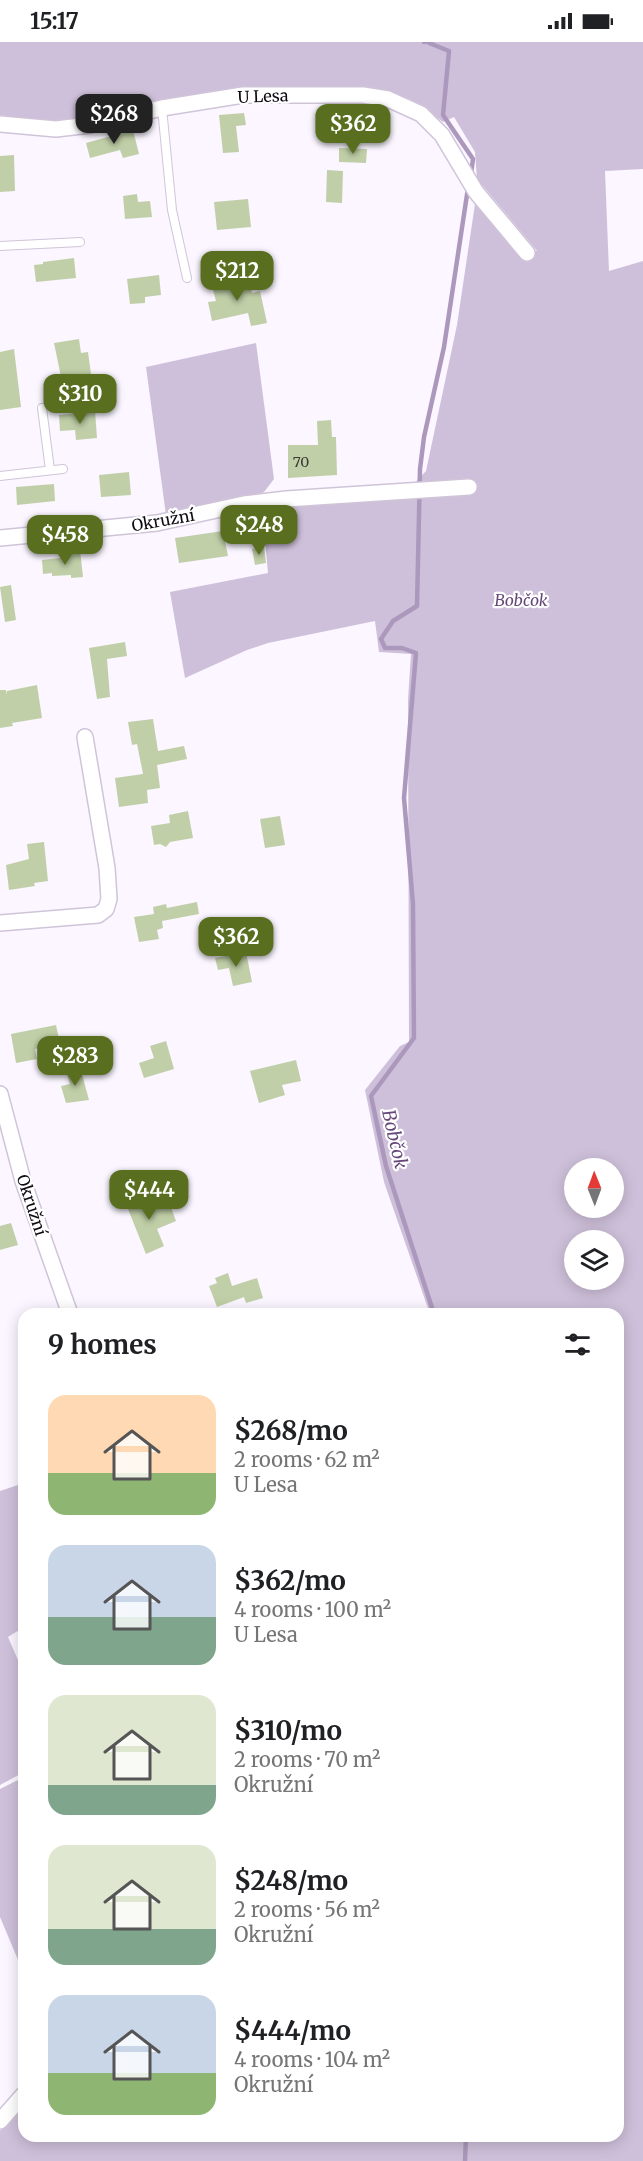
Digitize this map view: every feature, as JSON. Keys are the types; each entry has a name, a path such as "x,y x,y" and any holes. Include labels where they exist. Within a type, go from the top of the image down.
{"street":[{"name":"U Lesa","path":"0,123 56,129 90,125 162,108 243,95 363,95 388,99 421,114 442,135 476,192 527,253"},
{"name":"Okružní","path":"0,538 157,524 244,504 286,499 469,487"},
{"path":"0,923 98,915 106,909 109,899 107,868 85,738"},
{"name":"Okružní","path":"0,1094 23,1181 68,1308"},
{"path":"0,2121 18,2101"}],"lane":[{"path":"162,108 172,210 187,278"},
{"path":"0,246 80,242"},
{"path":"42,408 50,470"},
{"path":"0,476 63,469"}],"green space":[{"name":"Bobčok","path":"0,42 643,42 643,169 605,171 609,271 643,261 643,2161 0,2161 0,2131 18,2109 18,2142 624,2142 624,1308 428,1308 384,1182 365,1090 400,1046 409,1042 408,700 411,654 379,652 375,621 268,643 185,678 170,592 268,573 262,507 401,498 426,471 457,325 475,204 519,251 537,251 477,179 475,152 454,117 443,122 410,99 364,90 154,103 51,122 0,115"},
{"path":"256,343 274,479 264,492 250,500 166,515 146,367"},
{"path":"18,1485 18,1631 8,1637 18,1660 18,1775 0,1785 0,1491"},
{"path":"18,1780 18,1960 0,1917 0,1789"}],"building":[{"path":"244,113 246,125 236,126 239,152 223,153 219,115"},
{"path":"133,130 139,154 123,158 120,150 90,158 86,143"},
{"path":"339,148 367,149 366,163 339,162"},
{"path":"14,155 15,191 0,192 0,156"},
{"path":"327,170 343,171 342,203 326,202"},
{"path":"137,194 138,202 150,201 152,217 125,219 123,196"},
{"path":"248,199 251,227 217,230 214,202"},
{"path":"74,258 76,278 36,282 34,265"},
{"path":"159,275 161,295 145,297 145,303 130,304 127,279"},
{"path":"249,278 252,293 260,291 267,323 251,326 248,313 212,321 208,302 216,301 212,286"},
{"path":"79,339 81,353 88,352 91,374 61,377 54,343"},
{"path":"14,349 21,407 0,410 0,352"},
{"path":"95,411 97,438 76,440 75,430 60,431 59,415"},
{"path":"331,420 332,437 336,437 337,475 288,478 288,445 318,445 317,421"},
{"path":"129,472 131,495 101,497 99,475"},
{"path":"54,484 55,501 17,505 16,487"},
{"path":"223,531 228,556 179,563 175,538"},
{"path":"264,547 266,563 255,565 252,549"},
{"path":"80,550 83,577 71,578 71,575 43,574 42,560 69,557 69,551"},
{"path":"11,585 16,620 5,622 0,587"},
{"path":"125,642 127,656 107,659 110,697 97,699 89,648"},
{"path":"37,685 42,718 12,723 13,726 0,728 0,690 6,690 7,695 7,691"},
{"path":"153,719 158,751 184,746 187,759 157,765 160,788 147,790 148,803 119,807 115,778 143,774 137,744 132,745 128,722"},
{"path":"188,811 193,838 170,842 166,847 160,844 154,845 151,826 170,823 169,815"},
{"path":"280,816 285,845 265,848 260,819"},
{"path":"44,842 48,881 34,883 35,886 9,890 6,865 29,859 27,844"},
{"path":"197,902 199,914 162,921 163,928 157,930 159,939 139,942 134,917 154,914 153,907 166,904 167,908"},
{"path":"246,952 252,982 233,986 229,968 218,970 215,958"},
{"path":"56,1025 60,1044 35,1049 37,1059 16,1063 11,1034"},
{"path":"166,1041 174,1069 144,1078 139,1063 154,1058 150,1046"},
{"path":"296,1060 301,1081 282,1085 285,1095 259,1103 250,1071"},
{"path":"80,1067 89,1100 66,1103 61,1086 70,1084 66,1071"},
{"path":"143,1192 150,1210 169,1202 176,1221 157,1229 164,1246 146,1254 124,1199"},
{"path":"11,1223 18,1245 0,1250 0,1226"},
{"path":"228,1273 232,1286 257,1278 263,1298 246,1303 244,1297 217,1307 209,1286 217,1283 215,1278"}],"waterway":[{"name":"Bobčok","path":"429,43 449,51 443,115 473,159 471,174"},
{"name":"Bobčok","path":"432,1308 386,1166 371,1096 414,1038 413,904 404,798 416,653 402,648 385,648 381,639 393,621 417,606 420,469 424,437 444,347 468,188"},
{"name":"Bobčok","path":"465,2161 466,2142"}]}
